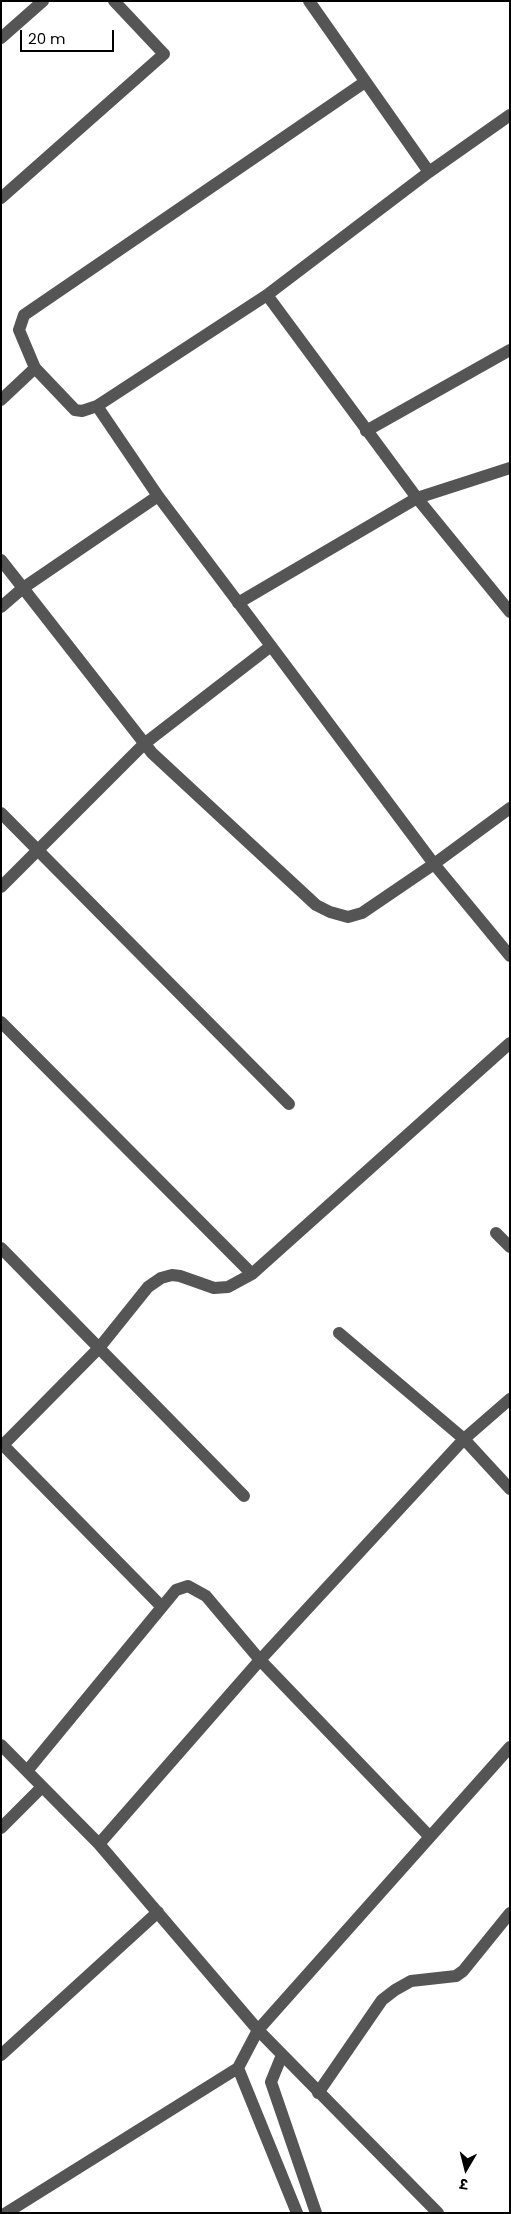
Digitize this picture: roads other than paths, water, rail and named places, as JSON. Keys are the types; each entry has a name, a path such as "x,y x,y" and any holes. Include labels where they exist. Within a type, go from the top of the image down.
{"street":[{"path":"1,38 43,1"},
{"path":"1,198 164,54 114,1"},
{"path":"309,1 429,172"},
{"path":"365,82 24,314 19,330 35,368 75,410 82,411 97,406 267,295 429,172 510,115"},
{"path":"267,295 417,498 510,612"},
{"path":"366,431 510,350"},
{"path":"1,400 35,368"},
{"path":"97,406 158,496 434,864 510,956"},
{"path":"238,602 417,498 510,468"},
{"path":"1,607 23,588 158,496"},
{"path":"1,560 152,753 316,905 330,912 348,917 362,913 434,864 510,808"},
{"path":"1,886 144,744 271,646"},
{"path":"1,813 289,1104"},
{"path":"1,1022 252,1274"},
{"path":"162,1607 2,1445 99,1348 148,1287 161,1278 180,1276 214,1288 228,1287 252,1274 510,1043"},
{"path":"496,1233 510,1246"},
{"path":"1,1248 244,1496"},
{"path":"340,1334 464,1439 510,1489"},
{"path":"99,1844 260,1660 464,1439 510,1399"},
{"path":"27,1771 176,1590 188,1586 197,1589 211,1601 260,1660 430,1837"},
{"path":"1,1745 99,1844 258,2030 438,2213"},
{"path":"6,2213 238,2068 258,2030 510,1748"},
{"path":"1,1828 42,1787"},
{"path":"1,2055 158,1912"},
{"path":"318,2093 382,2000 411,1981 456,1976 510,1912"},
{"path":"282,2054 271,2082 316,2213"},
{"path":"238,2068 297,2213"}]}
